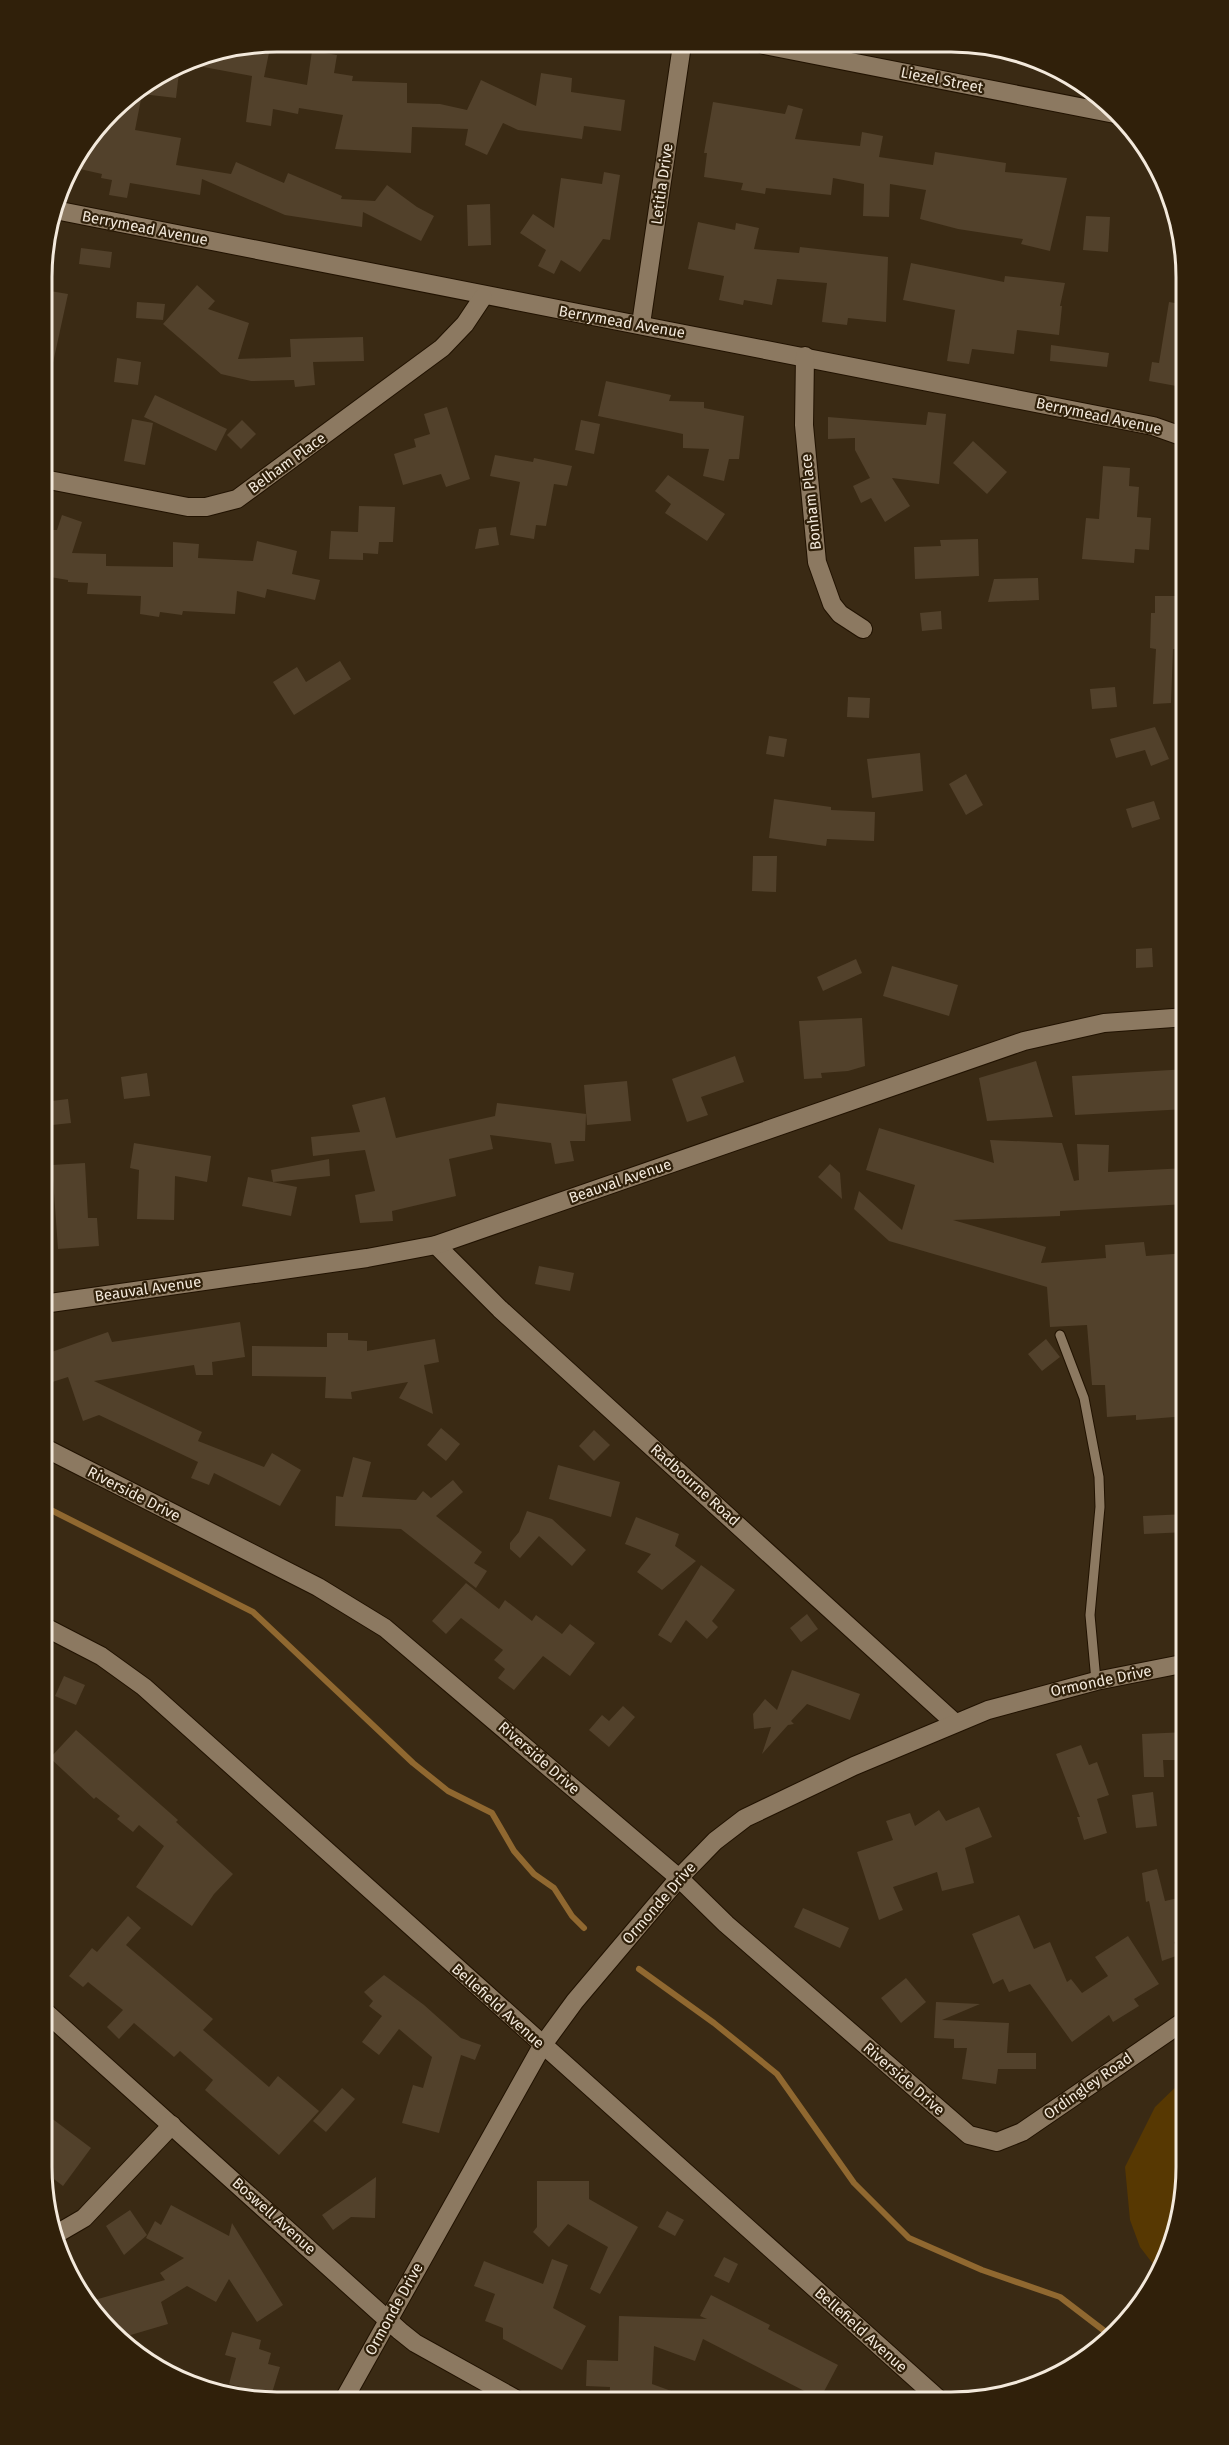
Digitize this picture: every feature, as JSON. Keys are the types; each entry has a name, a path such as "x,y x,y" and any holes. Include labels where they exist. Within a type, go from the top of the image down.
{"street":[{"name":"Letitia Drive","path":"641,324 681,52"},
{"name":"Liezel Street","path":"800,52 1104,112"},
{"name":"Berrymead Avenue","path":"62,211 483,297 641,324 805,356 1153,426 1176,434"},
{"name":"Belham Place","path":"52,482 188,507 206,507 237,499 442,348 465,324 483,297"},
{"name":"Bonham Place","path":"805,356 804,426 818,562 832,604 840,614 863,628"},
{"name":"Beauval Avenue","path":"52,1303 367,1258 436,1245 1024,1041 1104,1023 1176,1018"},
{"name":"Radbourne Road","path":"436,1245 500,1308 955,1723"},
{"name":"Riverside Drive","path":"52,1452 318,1587 385,1628 679,1878 726,1924 959,2127 969,2135 985,2141"},
{"name":"Bellefield Avenue","path":"52,1631 101,1656 144,1687 931,2392"},
{"name":"Ormonde Drive","path":"348,2392 542,2046 576,2001 679,1878 715,1840 745,1818 854,1766 955,1723 1026,1698 1176,1665"},
{"name":"Boswell Avenue","path":"52,2018 415,2343 504,2392"},
{"name":"Ordingley Road","path":"985,2141 997,2142 1022,2132 1176,2026"},
{"path":"61,2231 84,2218 172,2125"}],"lane":[{"path":"1060,1335 1084,1398 1099,1477 1100,1507 1090,1616 1096,1681"}],"shaded area":[{"path":"1176,2087 1175,2197 1165,2240 1154,2265 1140,2247 1130,2220 1125,2167 1155,2107"}],"building":[{"path":"312,52 318,52 337,55 334,73 353,76 352,81 407,83 407,103 440,104 467,110 481,80 536,106 541,73 572,78 571,92 625,100 621,131 584,126 582,139 518,130 503,123 487,155 465,145 468,129 412,127 411,153 335,149 343,115 299,108 298,114 273,109 271,126 246,122 252,76 200,66 248,54 269,53 264,77 307,85"},
{"path":"179,76 176,98 146,94"},
{"path":"141,98 135,130 181,138 176,165 231,174 236,162 284,183 288,173 342,196 341,199 375,201 387,185 417,207 434,216 421,241 363,212 362,227 285,215 202,179 200,195 130,183 127,198 109,195 112,180 101,178 102,174 81,169 90,152 118,118"},
{"path":"713,102 785,114 788,105 803,109 795,139 860,146 862,132 883,136 879,157 933,165 935,152 1006,163 1005,172 1067,178 1050,251 1021,244 1023,239 958,229 920,219 926,190 890,184 889,217 863,216 864,184 833,178 831,195 766,188 765,194 741,190 743,183 704,177 707,153 704,153"},
{"path":"604,172 620,175 610,240 603,239 580,272 561,260 554,274 538,266 546,250 520,233 533,214 554,228 561,178 602,184"},
{"path":"490,204 491,245 468,246 467,205"},
{"path":"1086,216 1110,217 1108,252 1083,250"},
{"path":"698,222 735,230 736,223 759,228 754,249 799,253 800,247 888,257 886,322 848,318 847,325 822,322 827,283 777,279 772,305 744,300 743,305 719,300 724,276 688,269"},
{"path":"81,248 112,252 110,268 79,264"},
{"path":"911,263 1004,282 1005,276 1065,283 1060,306 1062,306 1059,335 1017,330 1014,354 972,349 969,364 947,361 955,310 903,300"},
{"path":"197,285 215,301 208,309 249,323 238,359 291,357 290,339 363,337 364,361 313,362 315,385 295,387 294,380 251,381 221,374 163,324"},
{"path":"52,291 68,294 52,367"},
{"path":"137,302 165,304 163,320 136,318"},
{"path":"1169,302 1176,303 1176,386 1149,381 1152,362 1159,363"},
{"path":"1051,345 1109,353 1107,367 1050,361"},
{"path":"117,358 141,362 138,385 114,382"},
{"path":"606,381 671,395 669,401 704,402 704,408 744,416 739,459 729,459 724,481 703,476 709,449 683,448 683,434 598,416"},
{"path":"155,395 227,429 216,451 144,417"},
{"path":"447,407 470,479 446,487 441,474 403,485 394,454 416,447 414,439 430,434 424,414"},
{"path":"928,412 946,414 939,484 892,478 910,506 885,522 871,498 861,503 853,486 870,478 855,450 855,438 828,439 828,417 926,425"},
{"path":"132,419 153,423 145,465 124,461"},
{"path":"242,420 256,434 241,449 227,435"},
{"path":"581,420 600,424 594,454 575,450"},
{"path":"973,441 1007,472 987,494 953,463"},
{"path":"495,455 533,462 534,458 572,466 567,486 554,484 546,526 536,525 534,539 510,535 520,482 490,476"},
{"path":"1103,466 1130,468 1129,486 1139,487 1137,517 1151,518 1149,550 1135,549 1134,563 1082,559 1086,518 1099,519"},
{"path":"668,475 725,514 707,541 665,513 671,504 655,491"},
{"path":"359,506 395,507 393,542 379,542 378,554 363,553 363,560 329,559 331,531 358,532"},
{"path":"62,515 82,522 72,553 106,554 106,566 173,567 173,542 199,544 198,558 253,561 257,541 297,551 292,574 320,580 315,600 267,589 265,598 237,591 235,614 183,611 182,615 160,612 159,617 140,614 141,596 87,594 88,583 68,582 68,580 52,577 52,530 57,530"},
{"path":"496,527 499,545 475,549 479,529"},
{"path":"978,539 979,576 915,579 914,547 941,546 940,540"},
{"path":"1038,578 1039,600 988,602 994,579"},
{"path":"1155,596 1176,596 1176,649 1173,649 1171,703 1153,704 1156,649 1150,648 1151,613 1155,613"},
{"path":"941,611 942,629 922,631 920,613"},
{"path":"340,661 351,679 294,715 273,682 297,667 306,682"},
{"path":"1115,687 1117,707 1092,709 1090,689"},
{"path":"848,697 870,698 869,718 847,717"},
{"path":"1155,727 1169,759 1151,766 1145,750 1116,758 1110,739"},
{"path":"769,736 787,739 784,757 766,754"},
{"path":"920,753 923,791 872,798 867,759"},
{"path":"966,774 983,805 966,815 949,784"},
{"path":"774,799 831,807 831,810 875,812 874,841 827,839 826,846 769,838"},
{"path":"1154,801 1160,819 1132,828 1126,809"},
{"path":"753,856 777,856 776,892 752,891"},
{"path":"1152,948 1153,967 1136,968 1136,949"},
{"path":"856,959 862,973 823,991 817,977"},
{"path":"892,966 958,985 949,1016 883,996"},
{"path":"862,1018 865,1066 848,1071 821,1073 822,1078 804,1079 799,1021"},
{"path":"735,1056 744,1082 701,1097 708,1115 687,1122 672,1079"},
{"path":"1036,1061 1053,1117 987,1121 979,1078"},
{"path":"1176,1070 1176,1110 1075,1115 1072,1076"},
{"path":"147,1073 150,1096 124,1099 121,1077"},
{"path":"627,1081 631,1121 587,1125 584,1085"},
{"path":"385,1097 396,1138 495,1116 497,1103 586,1114 585,1141 570,1141 574,1161 555,1164 551,1143 490,1135 493,1149 449,1159 456,1196 392,1211 393,1221 360,1223 355,1195 375,1191 365,1150 313,1156 311,1137 360,1132 352,1105"},
{"path":"68,1099 71,1123 52,1125 52,1101"},
{"path":"879,1128 994,1163 990,1140 1062,1143 1074,1181 1079,1180 1077,1144 1109,1145 1108,1172 1176,1169 1176,1205 1060,1211 1060,1216 953,1220 1046,1247 1041,1263 1106,1258 1105,1245 1144,1242 1146,1256 1176,1254 1176,1417 1136,1420 1136,1415 1107,1417 1105,1385 1092,1385 1087,1325 1050,1327 1047,1287 889,1241 854,1209 859,1191 902,1230 915,1185 866,1170"},
{"path":"134,1143 211,1156 207,1182 175,1176 174,1220 137,1219 139,1170 130,1168"},
{"path":"329,1159 330,1176 273,1182 271,1170"},
{"path":"85,1163 88,1218 97,1218 99,1246 58,1249 52,1165"},
{"path":"830,1164 840,1173 842,1199 818,1177"},
{"path":"248,1177 297,1187 291,1216 242,1206"},
{"path":"539,1266 574,1273 570,1291 535,1284"},
{"path":"240,1322 245,1357 212,1362 213,1375 196,1375 194,1365 94,1381 202,1432 198,1441 264,1467 272,1453 301,1470 280,1506 214,1473 209,1485 191,1478 198,1462 99,1415 83,1421 68,1377 52,1382 52,1352 108,1332 112,1342"},
{"path":"327,1333 348,1333 348,1340 367,1341 367,1351 435,1339 439,1362 424,1365 433,1414 399,1398 408,1382 351,1392 352,1399 325,1398 326,1377 252,1376 252,1346 327,1347"},
{"path":"1046,1339 1060,1357 1042,1371 1028,1354"},
{"path":"441,1428 460,1444 446,1461 427,1445"},
{"path":"594,1430 610,1445 594,1461 579,1446"},
{"path":"353,1457 371,1462 362,1497 416,1500 423,1491 431,1498 453,1480 463,1492 436,1516 482,1552 474,1563 487,1571 476,1588 401,1529 335,1526 336,1496 343,1497"},
{"path":"558,1465 620,1482 611,1517 549,1499"},
{"path":"527,1511 552,1519 586,1550 572,1566 539,1536 520,1558 510,1549 510,1543 519,1532"},
{"path":"1176,1514 1176,1533 1144,1534 1143,1516"},
{"path":"636,1517 679,1534 675,1546 696,1561 662,1590 637,1572 651,1554 625,1544"},
{"path":"701,1565 735,1590 712,1621 718,1627 707,1639 686,1620 671,1643 658,1635"},
{"path":"466,1583 499,1609 505,1600 532,1621 536,1615 562,1634 570,1624 595,1643 570,1676 543,1656 514,1690 498,1678 505,1669 494,1660 503,1650 461,1618 446,1634 432,1621"},
{"path":"807,1614 818,1629 801,1642 790,1628"},
{"path":"792,1670 860,1694 850,1720 807,1704 791,1721 794,1724 788,1725 762,1754 771,1727 754,1729 753,1714 765,1699 777,1710"},
{"path":"64,1676 85,1685 76,1705 55,1696"},
{"path":"623,1706 635,1717 609,1747 589,1730 602,1715 609,1721"},
{"path":"76,1730 178,1820 176,1822 233,1874 214,1894 192,1926 136,1887 164,1846 139,1825 133,1832 117,1819 120,1816 96,1797 94,1799 52,1760 52,1756"},
{"path":"1176,1732 1176,1760 1163,1760 1164,1777 1144,1777 1142,1734"},
{"path":"1081,1745 1089,1765 1097,1762 1109,1795 1097,1799 1107,1833 1084,1840 1077,1817 1080,1817 1056,1754"},
{"path":"1153,1792 1157,1826 1136,1828 1132,1795"},
{"path":"979,1807 992,1837 965,1848 974,1883 942,1891 937,1872 893,1887 903,1910 879,1920 857,1852 893,1840 886,1821 910,1813 915,1826 939,1810 946,1821"},
{"path":"1157,1869 1165,1901 1176,1898 1176,1942 1174,1942 1176,1956 1162,1961 1149,1901 1146,1902 1142,1873"},
{"path":"803,1908 849,1928 840,1948 794,1927"},
{"path":"1019,1915 1034,1949 1050,1942 1067,1982 1071,1979 1082,1993 1108,1976 1095,1957 1128,1936 1159,1984 1134,1999 1139,2006 1113,2022 1109,2015 1072,2042 1030,1984 1009,1992 1003,1979 993,1984 972,1934"},
{"path":"128,1916 141,1928 126,1945 213,2019 203,2030 269,2087 278,2076 319,2111 279,2155 205,2090 213,2080 180,2051 174,2057 134,2023 119,2039 107,2027 123,2010 88,1982 83,1987 69,1976 92,1948 97,1952"},
{"path":"384,1975 424,2005 461,2038 481,2045 475,2060 461,2055 439,2133 402,2123 413,2085 423,2088 432,2057 399,2029 379,2055 362,2042 382,2016 369,2006 373,2001 364,1992"},
{"path":"906,1978 926,2002 901,2023 881,1998"},
{"path":"936,2002 980,2004 942,2020 1009,2023 1007,2053 1036,2053 1036,2069 998,2069 996,2084 962,2079 967,2048 954,2048 954,2039 934,2038"},
{"path":"342,2088 355,2099 326,2132 313,2121"},
{"path":"52,2119 91,2148 63,2186 53,2178"},
{"path":"376,2177 375,2218 351,2217 333,2230 322,2215"},
{"path":"537,2181 589,2181 589,2199 638,2227 600,2294 590,2289 608,2247 568,2224 549,2247 533,2232 537,2227"},
{"path":"171,2205 229,2236 232,2223 283,2305 257,2322 229,2279 216,2302 187,2286 161,2302 168,2324 128,2336 95,2300 165,2280 160,2273 184,2258 146,2238 155,2221 161,2225"},
{"path":"130,2210 147,2235 124,2255 106,2226"},
{"path":"667,2211 684,2220 675,2236 658,2227"},
{"path":"724,2257 738,2264 729,2283 714,2276"},
{"path":"552,2259 568,2265 553,2308 586,2326 562,2370 503,2339 503,2328 485,2321 495,2294 474,2286 484,2261 543,2284"},
{"path":"711,2295 770,2325 768,2329 838,2365 824,2392 806,2392 703,2339 695,2361 654,2346 652,2384 674,2392 610,2392 610,2387 586,2386 587,2360 618,2361 619,2316 707,2319 700,2316"},
{"path":"232,2332 261,2340 259,2349 271,2353 268,2364 280,2367 272,2392 255,2391 229,2384 236,2358 225,2355"}],"waterway":[{"path":"52,1511 253,1612 413,1763 448,1791 492,1813 514,1851 534,1874 554,1888 572,1916 584,1928"},
{"path":"639,1969 714,2023 777,2074 854,2183 909,2238 982,2270 1060,2297 1106,2332"}]}
